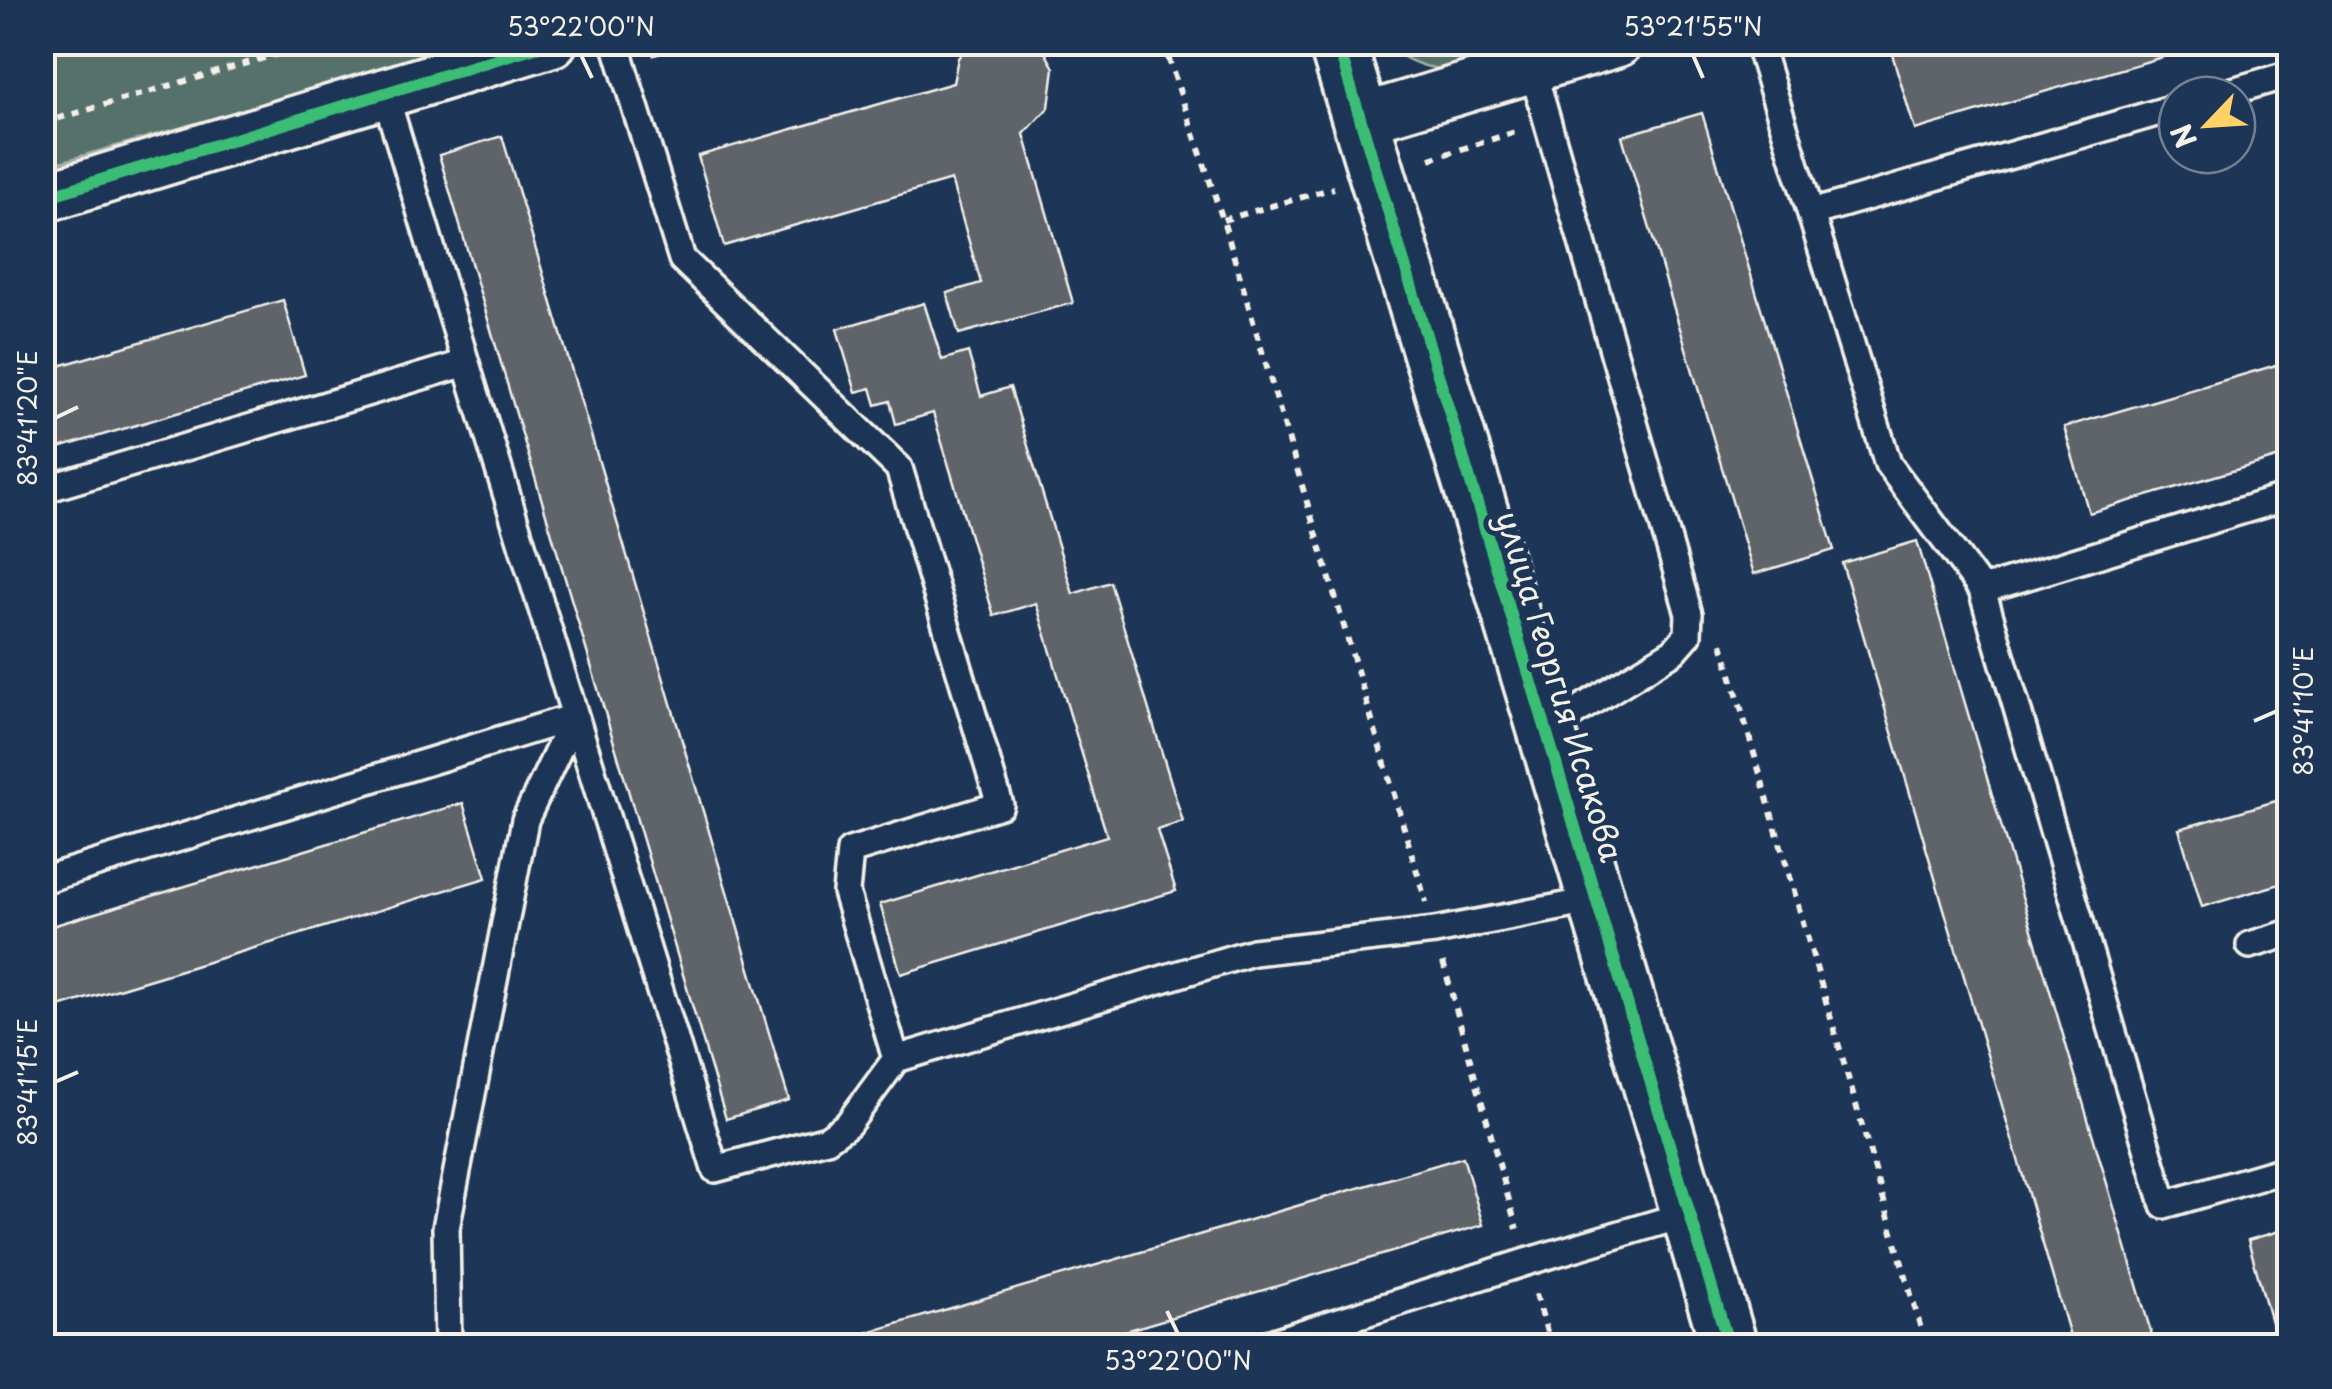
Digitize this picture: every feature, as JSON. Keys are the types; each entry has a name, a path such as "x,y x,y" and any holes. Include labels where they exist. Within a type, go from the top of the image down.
{"street":[{"path":"42,198 552,42"},
{"name":"улица Георгия Исакова","path":"1337,42 1728,1346"},
{"path":"1361,119 1618,42"}],"lane":[{"path":"615,42 682,259 899,468 1000,806 850,851 846,892 896,1058"},
{"path":"1758,42 1888,464 1982,590 2164,1205 2290,1168"},
{"path":"1532,68 1689,614 1688,635 1674,651 1546,730"},
{"path":"2257,84 2290,74"},
{"path":"385,94 715,1169 826,1139 848,1124 896,1058 1253,952 1435,932 1596,900"},
{"path":"1811,213 2157,113"},
{"path":"42,490 466,364"},
{"path":"1982,590 2290,496"},
{"path":"42,880 574,717"},
{"path":"448,1346 446,1228 525,820 574,717"},
{"path":"2250,945 2290,934"},
{"path":"1262,1346 1691,1213"}],"path":[{"path":"42,123 319,42"},
{"path":"1163,42 1223,220 1435,932 1551,1346"},
{"path":"1430,159 1548,122"},
{"path":"1223,220 1340,186"},
{"path":"1721,641 1926,1346"}],"green space":[{"path":"43,43 476,43 43,167"},
{"path":"1385,43 1535,43 1443,68 1414,62"}],"building":[{"path":"971,42 1039,42 1054,68 1049,107 1024,134 1073,303 959,334 947,293 981,283 951,180 724,246 698,156 953,83 958,58"},
{"path":"1904,42 2213,42 1915,130 1890,47"},
{"path":"1702,113 1834,550 1754,574 1622,136"},
{"path":"502,136 789,1100 726,1119 439,155"},
{"path":"283,300 305,375 42,453 42,371"},
{"path":"924,303 942,360 968,352 981,396 1010,387 1073,594 1110,582 1183,822 1157,830 1176,891 901,974 880,904 1107,836 1036,603 994,616 933,413 896,424 890,401 876,405 871,388 856,392 837,329"},
{"path":"2290,361 2290,454 2089,513 2064,427"},
{"path":"1917,541 2155,1346 2073,1346 1842,563"},
{"path":"2290,797 2290,881 2202,907 2179,829"},
{"path":"463,803 486,878 42,1012 42,929"},
{"path":"1463,1157 1483,1225 1075,1346 822,1346"},
{"path":"2290,1228 2290,1321 2272,1326 2248,1240"}],"cycle path":[{"path":"42,198 552,42"},
{"path":"1337,42 1729,1346"}]}
